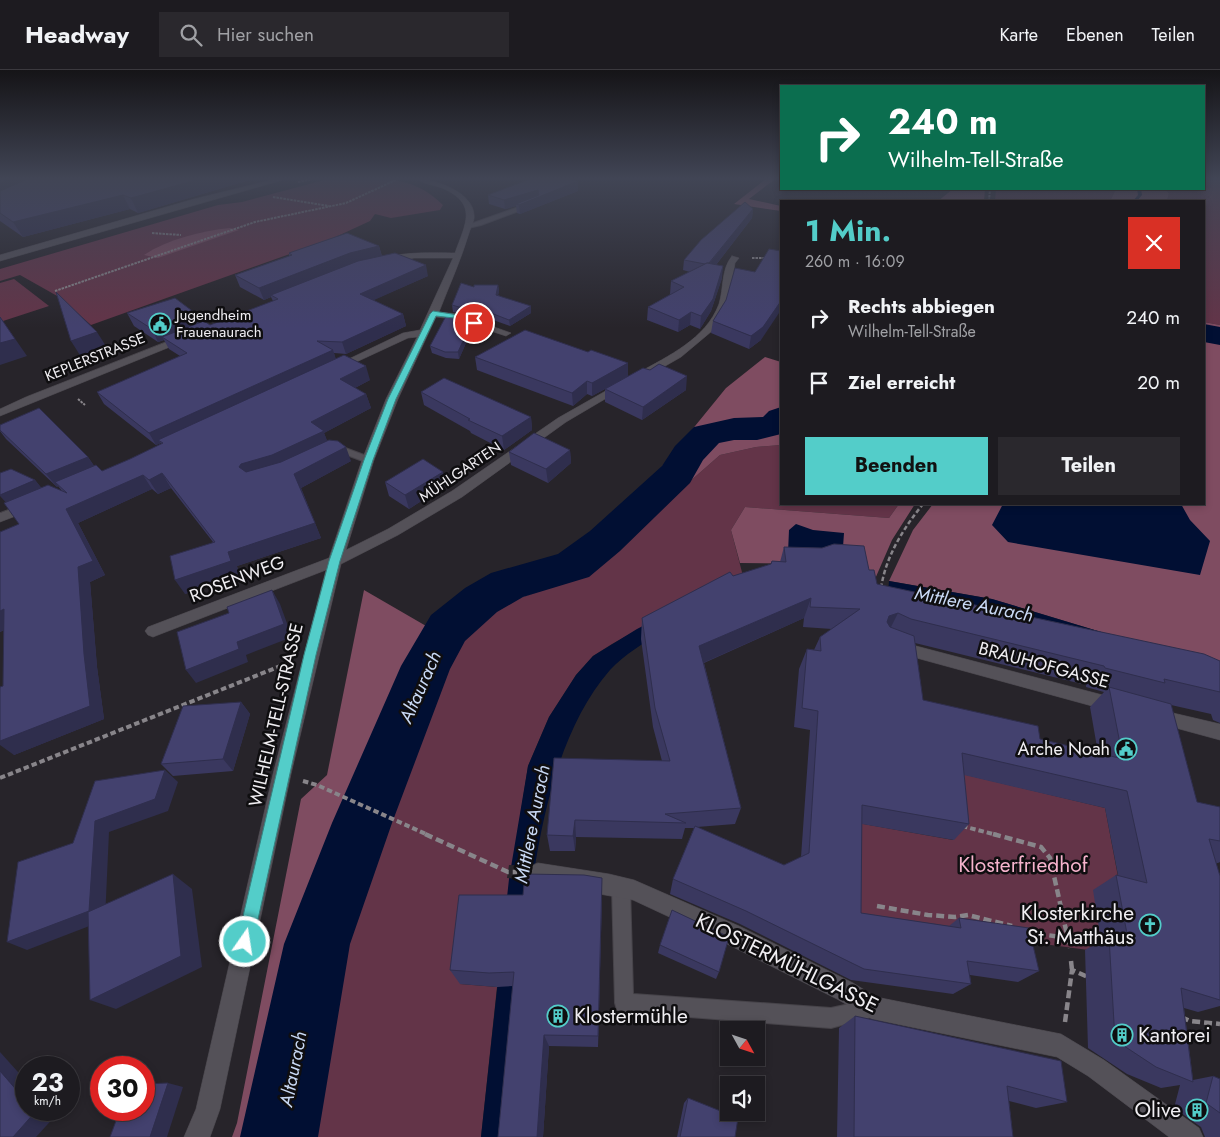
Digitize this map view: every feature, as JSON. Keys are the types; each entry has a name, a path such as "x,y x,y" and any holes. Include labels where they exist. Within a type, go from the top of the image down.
{"street":[{"path":"1,257 100,229"},
{"name":"WILHELM-TELL-STRASSE","path":"197,1137 208,1109 310,655 335,561 368,460 392,399 433,314 467,229"},
{"path":"378,262 414,256 458,255"},
{"name":"MÜHLGARTEN","path":"335,561 394,532 457,494 562,420 685,350 702,336 714,321 723,304 731,263 735,258"},
{"path":"433,314 455,316 506,333"},
{"name":"KEPLERSTRASSE","path":"1,413 30,399 197,332"},
{"path":"322,374 406,335 424,333"},
{"path":"0,518 39,502"},
{"name":"ROSENWEG","path":"153,631 335,561"},
{"name":"BRAUHOFGASSE","path":"888,641 894,646 1220,732"},
{"name":"KLOSTERMÜHLGASSE","path":"538,873 634,890 731,934 845,991 872,1008 1061,1046 1096,1068 1190,1137"}],"lane":[{"path":"326,452 340,449 368,460"},
{"path":"621,887 624,1004 831,1018 872,1008"}],"path":[{"path":"55,291 235,229"},
{"path":"151,233 181,235"},
{"path":"735,258 772,258"},
{"path":"880,594 882,580 897,542 922,505"},
{"path":"0,778 310,655"},
{"path":"317,785 508,872 538,873"},
{"path":"957,825 1041,848 1050,858 1070,948"},
{"path":"877,906 928,915 955,917 968,915 1039,934 1069,938"},
{"path":"1061,1046 1072,970 1071,961"},
{"path":"1072,970 1090,978"},
{"path":"1171,1013 1190,1021 1220,1024"}],"green space":[{"path":"137,229 353,229 329,240 91,325 59,297 20,275 0,281 0,269"},
{"path":"1205,229 1220,229 1220,325 1205,322"},
{"path":"14,279 49,306 0,322 0,283"},
{"path":"780,445 780,505 898,505 889,518 745,507 731,530 743,576 677,608 612,644 593,656 576,675 549,717 528,766 505,913 460,984 497,987 481,1137 297,1137 332,946 380,803 456,640 473,623 502,605 583,575 720,455 756,447"},
{"name":"Klosterfriedhof","path":"937,768 1105,808 1122,898 1103,952 850,918 852,822 953,840"}],"shaded area":[{"path":"224,229 239,230 158,258 144,255 163,244 208,231"},
{"path":"1205,322 1220,325 1220,668 992,599 889,581 913,530 932,505 1205,505"},
{"path":"765,357 780,362 780,445 756,447 720,455 583,575 502,605 473,623 456,640 380,803 332,946 297,1137 232,1137 237,1123 301,799 327,775 364,590 433,630 473,591 492,580 569,557 647,485 726,388"},
{"path":"898,505 914,505 892,540 875,579 858,564 740,563 731,530 745,507 889,518"}],"water":[{"path":"1002,505 1182,505 1190,520 1210,541 1200,575 1008,542 992,525"},
{"path":"796,524 813,530 844,533 843,547 788,553 789,530"},
{"name":"Mittlere Aurach","path":"889,581 992,599 1220,668 888,594"},
{"name":"Mittlere Aurach","path":"728,582 616,664 587,701 569,737 555,777 544,818 536,861 525,944 506,1137 481,1137 509,879 528,766 549,717 576,675 593,656 637,629"}],"pier":[{"path":"509,865 538,866 535,881 507,878"}],"building":[{"path":"714,229 737,229 709,263 684,260 701,240"},
{"path":"347,233 379,246 350,253 259,288 235,275 292,255 289,253"},
{"path":"769,249 780,251 780,302 763,327 751,336 713,321 726,300 735,268 755,272"},
{"path":"395,253 426,265 360,294 403,314 342,342 317,341 333,350 149,433 97,392 187,353 162,337 204,321 210,325 278,299 271,295 358,261"},
{"path":"707,263 723,266 713,299 701,316 691,312 679,320 648,307 684,287 671,281"},
{"path":"461,283 474,287 474,285 498,285 496,295 531,306 509,320 478,308 476,312 452,305"},
{"path":"56,292 97,332 71,341"},
{"path":"175,298 195,313 152,329 127,313"},
{"path":"452,315 472,321 458,352 445,352 430,346 446,316"},
{"path":"0,317 15,339 0,343"},
{"path":"525,330 588,352 591,350 628,363 592,383 587,381 572,393 475,357"},
{"path":"344,355 366,366 340,379 366,394 311,422 324,431 272,455 241,464 239,467 246,472 281,462 329,440 338,441 346,447 294,474 315,523 228,552 231,561 175,580 170,556 215,542 162,473 149,480 143,475 66,509 93,561 78,567 84,654 90,706 0,741 0,687 3,686 4,609 0,611 0,532 19,524 4,503 48,485 67,493 55,482 96,465 102,471 130,459 163,443 158,440"},
{"path":"659,364 687,376 643,407 605,389 643,368 650,370"},
{"path":"444,378 531,417 502,436 468,420 470,419 421,392"},
{"path":"39,408 88,457 46,474 0,430 0,425"},
{"path":"534,433 570,450 546,469 509,452"},
{"path":"423,459 443,472 405,495 385,482"},
{"path":"11,469 35,480 0,495 0,473"},
{"path":"834,544 864,546 869,570 874,570 877,584 1204,654 1220,661 1220,692 1164,679 1165,683 1105,668 1104,666 911,619 898,613 889,616 887,622 890,627 914,636 923,700 1038,726 1040,739 1123,759 1109,687 1171,704 1197,802 1220,807 1220,841 1209,839 1220,876 1220,1000 1181,988 1193,1082 1156,1067 1115,1040 1109,937 1128,939 1116,875 1147,883 1127,791 962,753 969,824 862,805 861,913 961,928 959,918 1029,928 1039,971 967,961 971,984 864,969 746,911 673,879 695,826 784,865 809,853 818,711 802,708 807,649 821,651 820,637 860,609 810,607 811,598 699,646 741,808 665,814 686,823 575,820 573,836 547,835 554,758 670,761 655,708 642,618 730,572 733,576 771,564 772,561 786,562 784,547 822,548"},
{"path":"272,590 284,624 237,642 239,649 186,670 177,632 229,613 227,607"},
{"path":"241,702 223,759 161,764 183,706"},
{"path":"165,770 155,799 95,821 89,911 7,942 18,862 73,843 95,781"},
{"path":"173,874 181,956 90,1000 88,912"},
{"name":"Klostermühle","path":"525,874 584,875 602,878 598,1036 544,1035 537,1137 498,1137 514,972 489,973 450,970 459,895 523,895"},
{"path":"672,910 729,937 719,972 660,945"},
{"path":"855,1016 1061,1061 1067,1102 1007,1086 1013,1137 854,1137"},
{"path":"0,1071 15,1088 15,1121 27,1121 13,1137 0,1137"},
{"path":"1213,1076 1220,1079 1220,1113 1206,1103"},
{"path":"168,1083 150,1137 110,1137 116,1121 155,1121 155,1084"},
{"path":"688,1098 720,1111 720,1121 738,1121 735,1137 680,1137"}],"waterway":[{"path":"1205,333 1220,336"},
{"name":"Altaurach","path":"279,1137 317,944 362,823 426,666 448,628 481,600 507,585 573,566 605,541 676,474 688,454 707,435 734,429 757,429 775,425 780,419"}],"place":[{"name":"Jugendheim Frauenaurach","path":"160,324"},
{"name":"Arche Noah","path":"1126,749"},
{"name":"Klosterkirche St. Matthäus","path":"1150,925"},
{"name":"Klostermühle","path":"558,1016"},
{"name":"Kantorei","path":"1122,1035"},
{"name":"Olive","path":"1197,1110"}],"route":[{"path":"245,942 310,655 335,561 368,460 392,399 433,314 455,316 474,323"}]}
